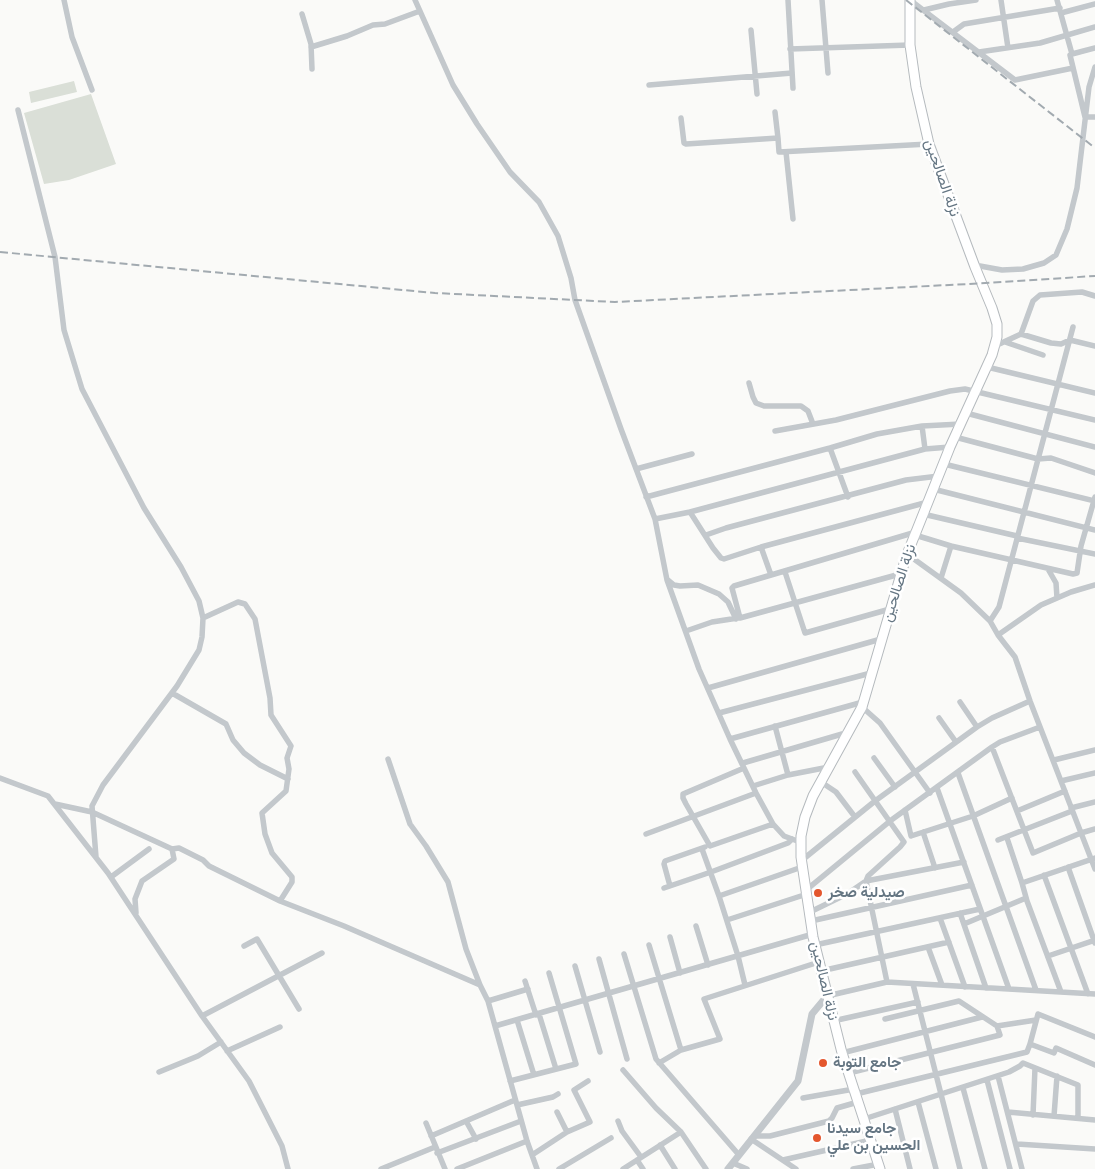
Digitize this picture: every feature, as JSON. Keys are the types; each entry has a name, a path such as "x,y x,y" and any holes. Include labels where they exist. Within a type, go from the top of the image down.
{"main road":[{"name":"نزلة الصالحين","path":"879,1166 833,1020 815,945 802,864 796,840 821,782 862,705 907,554 950,447 988,367 997,337 997,324 992,308 974,267 929,144 916,87 910,45 910,0"}],"street":[{"path":"64,0 72,37 92,90"},
{"path":"415,0 453,85 510,172 539,202 558,236 571,278 575,300 655,519 668,580 699,669 730,739 773,824 784,836 796,840"},
{"path":"788,0 794,88"},
{"path":"822,0 828,73"},
{"path":"910,0 1015,80 1073,68"},
{"path":"924,10 976,0"},
{"path":"1001,0 1008,48"},
{"path":"1057,0 1072,54 1070,55 1085,117"},
{"path":"954,32 964,24 1060,11 1095,4"},
{"path":"311,48 374,24 385,24 420,10"},
{"path":"302,14 311,48 312,70"},
{"path":"979,52 1040,43 1095,27"},
{"path":"751,30 757,94"},
{"path":"790,49 910,45"},
{"path":"1072,54 1095,48"},
{"path":"974,267 980,266 1002,270 1023,269 1044,263 1056,255 1067,229 1077,188 1089,87 1095,67"},
{"path":"649,85 792,73"},
{"path":"18,110 55,257 64,330 82,389 144,508 181,567 199,601 203,618 202,636 198,650 172,692 103,784 92,806 96,857"},
{"path":"775,112 778,151 929,144"},
{"path":"1085,117 1095,118"},
{"path":"681,118 685,144 778,138"},
{"path":"786,152 793,219"},
{"path":"995,346 1021,334 1033,301 1040,295 1082,292 1095,296"},
{"path":"990,621 999,607 1073,327"},
{"path":"1021,334 1051,343 1061,344 1070,340 1095,346"},
{"path":"1006,342 1043,355"},
{"path":"988,367 1095,393"},
{"path":"749,382 752,397 756,403 764,406 802,406 808,411 812,424"},
{"path":"775,432 862,414 964,389 1095,420"},
{"path":"966,413 1095,447"},
{"path":"646,497 877,434 922,426 961,424"},
{"path":"922,426 925,450"},
{"path":"955,437 1038,459 1051,458 1095,473"},
{"path":"655,519 690,512 925,450 950,447"},
{"path":"830,448 848,497"},
{"path":"636,468 692,454"},
{"path":"738,618 732,587 916,533 950,546 1048,569 1073,574 1077,573 1080,551 1095,500 944,464"},
{"path":"706,535 906,480 939,476"},
{"path":"933,489 1095,530"},
{"path":"690,512 722,559 928,502"},
{"path":"923,514 1095,554"},
{"path":"941,578 950,546"},
{"path":"761,547 771,575"},
{"path":"907,554 962,592 990,621 1015,657 1072,810 1093,858 1095,869"},
{"path":"1048,569 1056,584 1057,598"},
{"path":"784,572 804,631 808,633 890,609"},
{"path":"686,631 712,622 738,618 900,574"},
{"path":"668,580 674,585 698,585 719,594 728,602 738,618"},
{"path":"998,635 1041,606 1071,592 1095,586"},
{"path":"203,618 238,602 246,604 255,619 270,698 271,715 291,746 287,758 289,769 286,791 262,812 265,834 272,853 292,877 292,882 280,902"},
{"path":"708,688 881,639"},
{"path":"719,713 872,673"},
{"path":"172,692 226,724 234,740 244,753 260,765 288,779"},
{"path":"720,896 802,864 855,817 977,726 1030,701"},
{"path":"960,702 977,726"},
{"path":"730,739 862,705 880,723 930,793"},
{"path":"938,718 956,742"},
{"path":"775,726 788,775"},
{"path":"727,920 806,892 890,821 992,747 1000,742 1040,727"},
{"path":"710,846 683,798 684,794 744,766 782,752 849,732"},
{"path":"992,747 1033,853 1095,829"},
{"path":"1054,760 1095,750"},
{"path":"388,758 410,824 448,882 466,949 488,1001 521,1121 537,1169"},
{"path":"874,758 895,787"},
{"path":"753,786 788,775 829,766"},
{"path":"856,772 904,842 868,876 866,881 887,982"},
{"path":"958,773 1036,990"},
{"path":"1061,781 1095,773"},
{"path":"0,778 48,796 111,877 202,1016 249,1081 282,1146 288,1169"},
{"path":"821,782 836,792 855,817"},
{"path":"937,788 1009,988"},
{"path":"1017,811 1065,791"},
{"path":"646,834 694,818 756,793"},
{"path":"905,810 911,836 973,816 1012,798"},
{"path":"998,840 1095,802"},
{"path":"55,804 92,812 172,849 179,848 280,902 344,926 480,985"},
{"path":"670,886 664,864 665,861 773,824"},
{"path":"923,832 935,868"},
{"path":"1007,838 1026,898 1061,992"},
{"path":"664,888 796,840"},
{"path":"111,877 149,849"},
{"path":"136,915 135,899 142,881 174,859 172,849"},
{"path":"702,849 720,896 738,956 744,985"},
{"path":"1022,883 1093,858"},
{"path":"810,916 866,881 964,862"},
{"path":"1048,956 1095,941 1068,867"},
{"path":"1044,875 1088,994"},
{"path":"810,916 872,906 972,885"},
{"path":"964,924 1026,898"},
{"path":"815,945 980,909"},
{"path":"960,913 986,988"},
{"path":"940,918 965,987"},
{"path":"696,926 708,965"},
{"path":"495,1026 813,934"},
{"path":"670,937 680,973"},
{"path":"244,946 257,939 299,1009"},
{"path":"659,1063 681,1050 720,1039 704,999 744,985 820,967 882,957 949,942"},
{"path":"649,945 681,1050"},
{"path":"928,947 942,985"},
{"path":"202,1016 322,952"},
{"path":"624,954 656,1058 739,1155"},
{"path":"599,959 627,1059"},
{"path":"575,966 600,1052"},
{"path":"510,1081 576,1064 549,973"},
{"path":"525,981 556,1069"},
{"path":"728,1169 798,1081 812,1014 827,996 887,982 1095,994"},
{"path":"913,984 960,1169"},
{"path":"488,1001 528,989"},
{"path":"885,1019 959,1001 998,1026 1036,1020"},
{"path":"833,1020 918,1002"},
{"path":"803,1098 856,1095 1027,1052 1038,1014 1095,1037"},
{"path":"842,1053 982,1017"},
{"path":"517,1020 534,1075"},
{"path":"849,1073 1000,1035 998,1026"},
{"path":"227,1051 280,1027"},
{"path":"159,1072 198,1056 221,1042"},
{"path":"1030,1044 1054,1053 1056,1048 1095,1065"},
{"path":"864,1119 987,1080 1009,1072 1023,1063 1078,1085 1078,1118"},
{"path":"1033,1114 1035,1068"},
{"path":"623,1070 656,1108 681,1132 706,1169"},
{"path":"998,1076 1022,1169"},
{"path":"1054,1116 1057,1076"},
{"path":"987,1080 1010,1169"},
{"path":"532,1155 567,1132 590,1122 574,1090 588,1081"},
{"path":"963,1088 985,1169"},
{"path":"431,1136 516,1103 553,1097 558,1094"},
{"path":"752,1138 770,1136 829,1121 837,1108 856,1095"},
{"path":"918,1102 936,1169"},
{"path":"895,1109 910,1169"},
{"path":"557,1112 567,1132"},
{"path":"1008,1112 1095,1120"},
{"path":"618,1120 643,1169"},
{"path":"466,1121 476,1139"},
{"path":"381,1169 436,1150 476,1139 521,1121"},
{"path":"426,1123 445,1169"},
{"path":"622,1169 681,1132"},
{"path":"558,1169 611,1138"},
{"path":"752,1138 796,1169"},
{"path":"782,1160 871,1140"},
{"path":"457,1169 473,1166 527,1141"},
{"path":"1017,1144 1095,1149"},
{"path":"660,1145 675,1169"},
{"path":"733,1162 747,1169"},
{"path":"853,1169 879,1166"}],"shaded area":[{"path":"74,81 77,92 31,103 29,92"},
{"path":"91,94 116,164 69,180 44,184 24,113"}],"railway":[{"path":"906,0 1095,148"},
{"path":"0,252 435,293 615,302 1095,276"}],"place":[{"name":"صيدلية صخر","path":"818,893"},
{"name":"جامع التوبة","path":"823,1063"},
{"name":"جامع سيدنا الحسين بن علي","path":"817,1138"}]}
